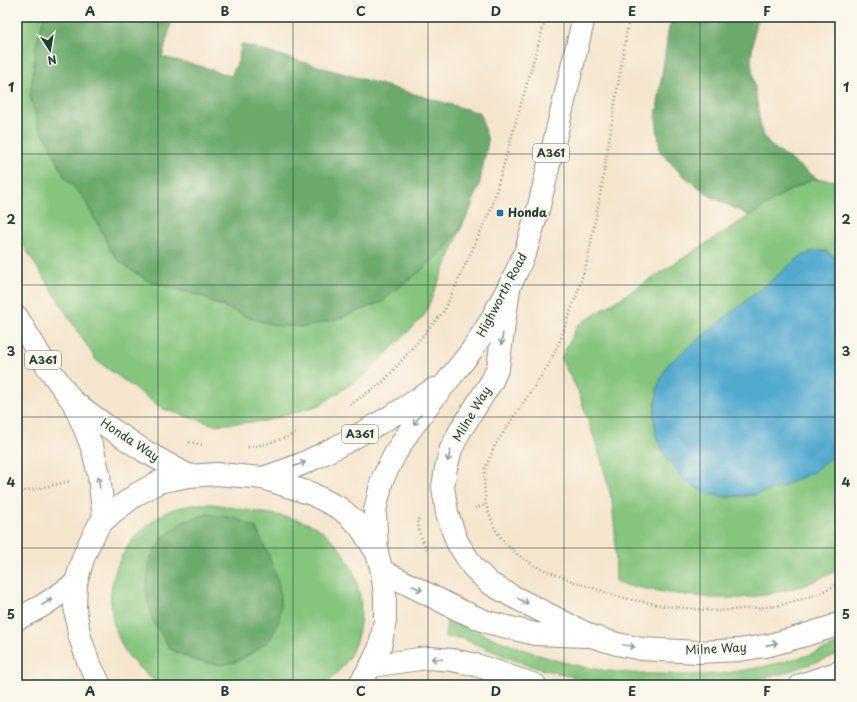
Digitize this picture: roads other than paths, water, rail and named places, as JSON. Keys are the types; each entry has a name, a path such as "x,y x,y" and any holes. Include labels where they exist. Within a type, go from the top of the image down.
{"main road":[{"name":"Highworth Road","path":"359,685 371,666 380,646 385,621 386,596 379,562 376,511 382,480 395,454 408,433 479,339 490,322 526,250 539,206 584,17"},
{"name":"Milne Way","path":"509,286 498,367 492,381 460,431 451,449 443,487 447,513 457,542 473,567 489,582 512,596 591,636 617,644 642,649 699,652 739,650 770,645 840,623"},
{"name":"Honda Way","path":"17,317 42,359 73,402 85,429 93,450 99,475 104,520"},
{"name":"Highworth Road","path":"263,478 305,462 333,448 401,410 450,378"},
{"name":"Honda Way","path":"73,402 146,452 189,476"},
{"path":"100,685 88,662 79,634 75,607 76,583 83,558 99,525 104,520 137,494 160,482 189,476 217,474 263,478 312,494 341,509 359,525 379,562"},
{"name":"Milne Way","path":"379,562 459,610 487,622 535,634 591,636"},
{"path":"17,619 42,606 76,583"},
{"path":"371,666 430,658 452,660 476,665 535,685"},
{"path":"801,685 840,672"}],"water":[{"path":"813,251 826,251 840,261 840,451 813,472 781,487 754,495 726,497 705,493 684,480 664,454 656,436 654,415 658,385 668,364 800,257"}],"place":[{"name":"Honda","path":"500,213"}]}
